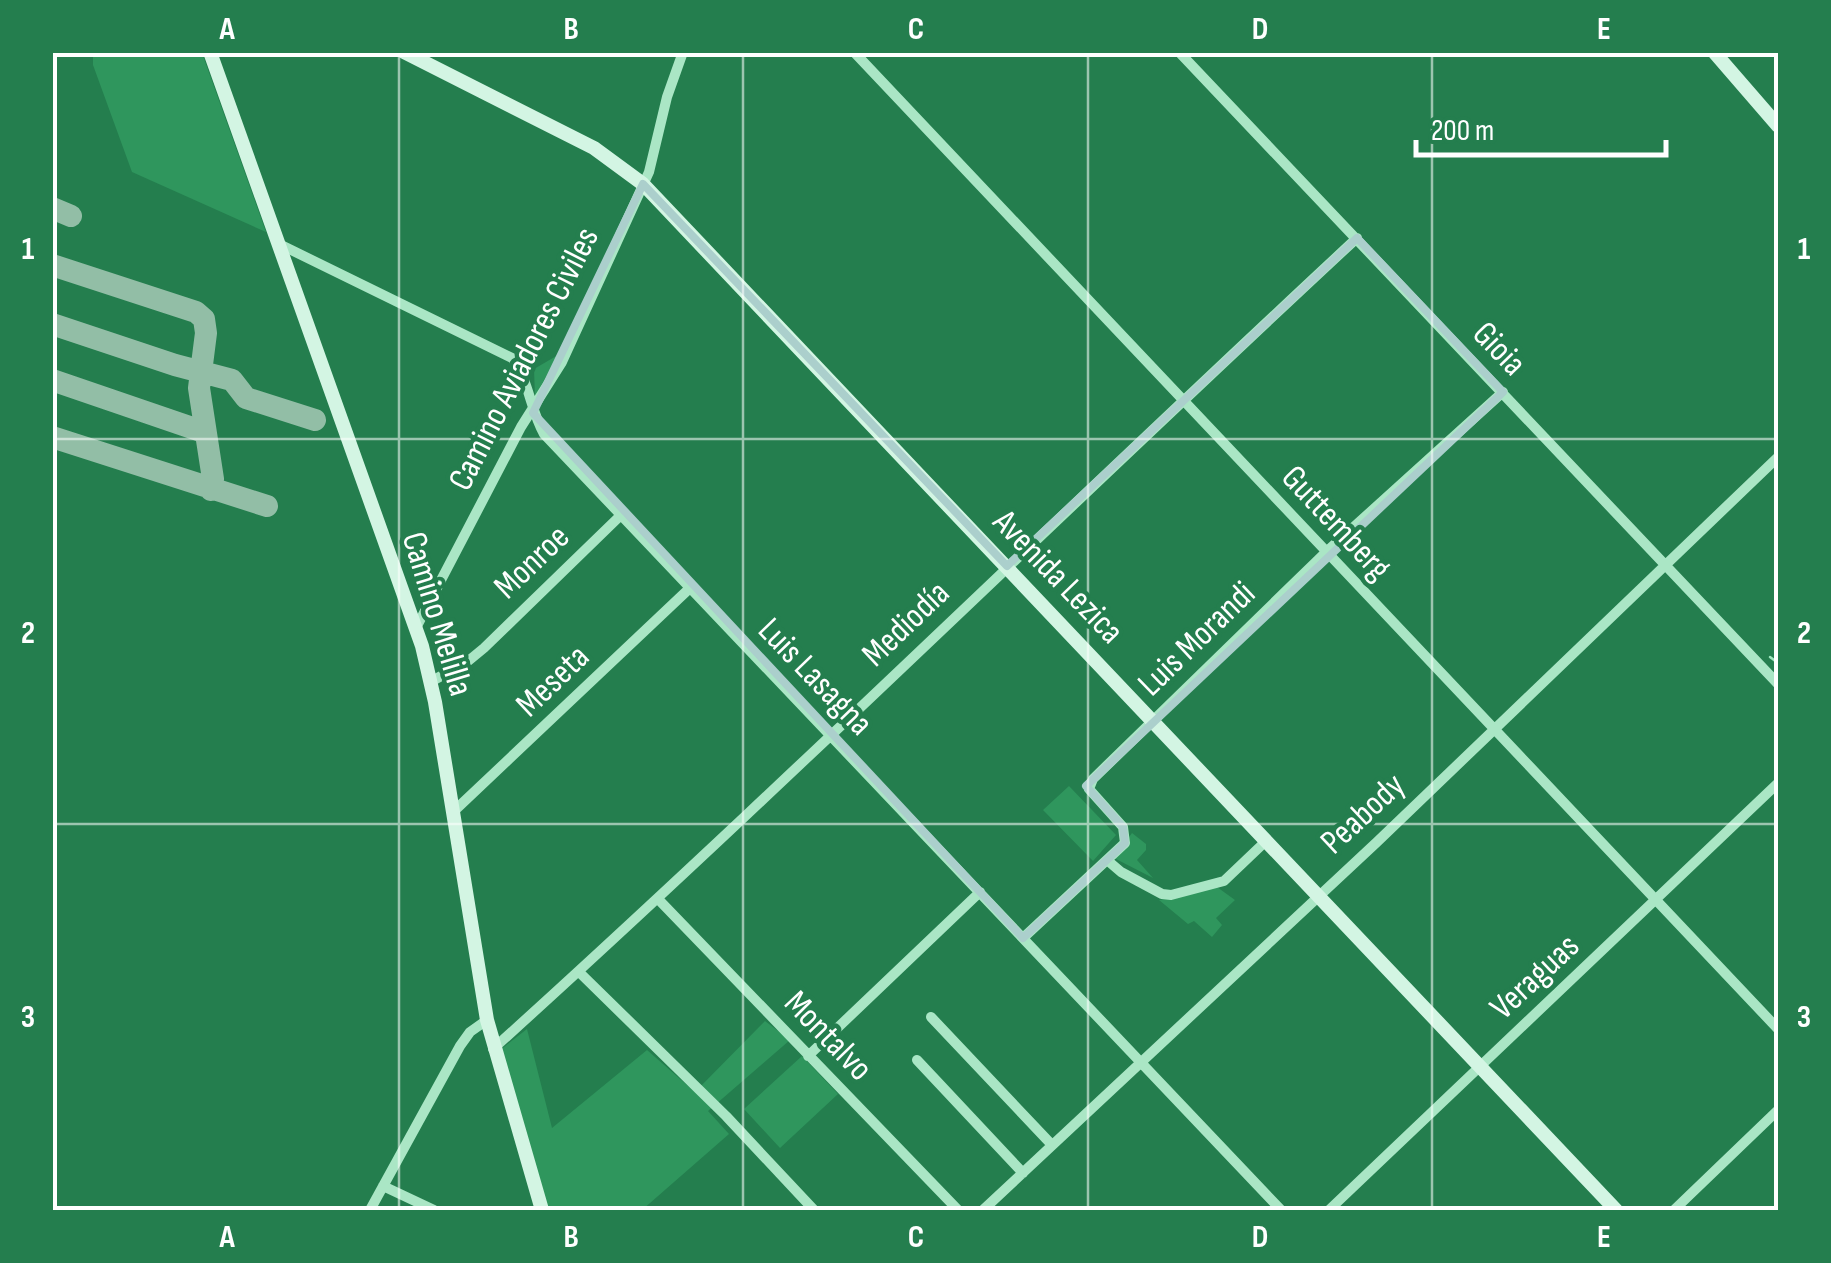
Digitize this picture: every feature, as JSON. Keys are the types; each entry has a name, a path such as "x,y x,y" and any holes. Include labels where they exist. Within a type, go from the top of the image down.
{"street":[{"name":"Camino Melilla","path":"210,52 432,681 487,1020 542,1210"},
{"name":"Avenida Lezica","path":"404,52 594,148 642,184 1616,1210"},
{"name":"Camino Aviadores Civiles","path":"416,628 521,427 562,362 658,148 666,97 683,52"},
{"name":"Guttemberg","path":"854,52 1778,1030"},
{"name":"Gioia","path":"1179,52 1778,684"},
{"path":"1714,52 1778,126"},
{"name":"Mediodía","path":"494,1049 658,900 1357,238"},
{"name":"Luis Lasagna","path":"278,243 512,358 523,372 532,413 544,434 1281,1210"},
{"name":"Luis Morandi","path":"1107,860 1125,842 1126,832 1089,789 1089,784 1325,553 1503,392"},
{"name":"Peabody","path":"984,1210 1666,567 1778,456"},
{"name":"Monroe","path":"432,681 484,648 621,515"},
{"name":"Meseta","path":"452,812 691,588"},
{"name":"Veraguas","path":"1329,1210 1778,783"},
{"path":"1024,938 1107,860 1121,872 1162,894 1172,895 1224,880 1266,841"},
{"path":"808,1056 980,892"},
{"name":"Montalvo","path":"658,900 958,1210"},
{"path":"579,972 726,1116 814,1210"},
{"path":"931,1018 1052,1144"},
{"path":"370,1210 460,1046 470,1032 487,1020"},
{"path":"917,1060 1023,1173"},
{"path":"1674,1210 1778,1110"},
{"path":"383,1186 434,1210"}],"highlighted area":[{"path":"643,184 989,548 1007,566 1357,238 1503,392 1086,786 1123,827 1125,843 1023,938 533,413"}],"green space":[{"path":"93,52 202,53 266,232 132,172 93,65"},
{"path":"558,355 535,397 534,369"},
{"path":"1069,786 1116,835 1093,861 1043,810"},
{"path":"1132,833 1146,844 1137,860 1153,878 1114,858"},
{"path":"1217,887 1235,900 1216,918 1222,925 1212,937 1194,921 1188,924 1159,900"},
{"path":"765,1021 790,1040 708,1111 729,1134 642,1210 546,1210 500,1050 527,1029 552,1128 647,1050 695,1092"},
{"path":"802,1056 838,1094 780,1148 744,1109"}],"waterway":[{"path":"1770,657 1778,663"}],"taxiway":[{"path":"52,208 71,216"},
{"path":"52,265 196,312 204,319"},
{"path":"204,319 206,333 199,388 213,479 211,490"},
{"path":"52,324 232,380 246,398 315,420"},
{"path":"52,380 204,432"},
{"path":"52,437 267,506"}]}
